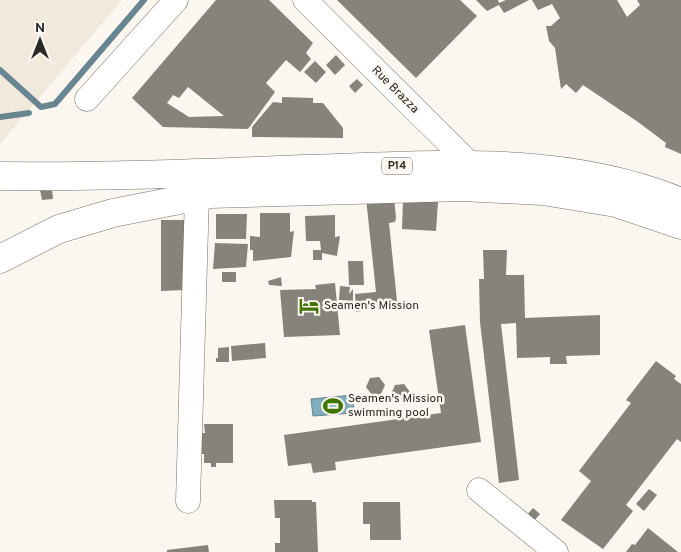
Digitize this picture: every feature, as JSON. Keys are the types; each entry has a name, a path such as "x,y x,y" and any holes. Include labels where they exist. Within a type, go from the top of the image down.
{"main road":[{"name":"P14","path":"0,259 59,230 113,213 197,195 469,175 529,168 599,176 629,183 681,202"},
{"name":"P14","path":"0,176 469,175 543,191 607,201 628,206 681,225"}],"street":[{"path":"87,99 176,0"},
{"name":"Rue Brazza","path":"305,0 469,175"},
{"path":"188,501 197,195"},
{"path":"479,490 556,552"}],"shaded area":[{"path":"0,0 122,0 0,144"}],"water":[{"name":"Seamen's Mission swimming pool","path":"353,395 354,413 313,416 311,399"}],"building":[{"path":"216,0 269,0 313,43 306,53 311,59 300,72 286,60 266,83 275,92 248,129 163,127 132,98","holes":["188,87 224,116 189,117 167,103 173,95 179,98"]},
{"path":"337,0 460,0 477,16 416,78"},
{"path":"476,0 498,0 499,3 506,0 529,0 504,13 499,5 487,11"},
{"path":"532,0 617,0 627,17 640,5 637,0 681,0 681,154 665,147 666,143 583,85 576,93 566,84 561,89 555,48 549,41 546,26 551,26 560,18 552,4 538,10"},
{"path":"336,55 345,65 335,75 326,65"},
{"path":"315,61 326,72 316,83 304,72"},
{"path":"357,79 363,85 355,93 349,86"},
{"path":"282,97 313,98 313,103 323,103 343,128 343,138 252,137 252,127 273,102 282,103"},
{"path":"52,189 53,199 42,200 40,190"},
{"path":"394,196 396,218 395,222 389,223 397,301 377,305 377,308 356,312 355,294 376,292 366,198"},
{"path":"403,200 438,202 436,231 402,229"},
{"path":"260,213 290,213 290,232 294,231 291,257 253,261 253,250 250,250 250,236 260,237"},
{"path":"216,214 247,214 246,239 216,239"},
{"path":"335,215 335,237 340,236 337,256 322,253 322,260 313,260 313,250 321,250 320,241 306,241 305,216"},
{"path":"161,220 185,220 185,290 161,291"},
{"path":"215,243 248,244 246,267 213,269"},
{"path":"483,250 507,250 506,275 524,275 525,318 600,315 600,355 566,356 567,364 550,364 550,357 517,358 516,323 501,324 519,480 499,483 480,322 479,279 484,279"},
{"path":"348,261 363,261 364,285 349,285"},
{"path":"222,272 236,272 236,282 222,282"},
{"path":"281,277 282,286 269,285 268,281"},
{"name":"Seamen's Mission","path":"335,283 340,335 284,337 280,290 316,289 315,285"},
{"path":"340,286 350,287 349,294 353,289 353,301 339,300"},
{"name":"Seamen's Mission","path":"465,325 481,442 335,462 336,470 313,473 311,463 288,466 284,435 441,413 429,330"},
{"path":"265,343 266,358 232,361 231,346"},
{"path":"229,347 229,362 216,362 218,348"},
{"path":"656,361 676,376 674,379 681,384 681,442 677,439 626,505 633,511 603,549 561,520 591,481 579,471 631,403 626,400"},
{"path":"379,377 385,385 381,394 372,395 366,387 370,378"},
{"path":"404,384 410,392 407,400 397,402 391,394 395,385"},
{"path":"204,424 233,424 233,463 216,463 216,467 211,467 211,463 204,463 204,454 200,454 200,433 205,433"},
{"path":"649,489 657,495 644,511 636,504"},
{"path":"274,500 312,500 312,502 316,502 318,552 275,552 275,543 280,543 280,518 275,518"},
{"path":"363,502 400,502 401,540 370,540 370,524 363,524"},
{"path":"533,508 540,514 533,522 526,516"},
{"path":"648,528 678,552 626,552 632,544 635,545"},
{"path":"208,545 209,552 167,552 167,550"}],"waterway":[{"path":"0,70 41,107 55,104 144,0"},
{"path":"0,117 29,113"}],"place":[{"name":"Seamen's Mission","path":"309,306"},
{"name":"Seamen's Mission swimming pool","path":"333,406"}]}
